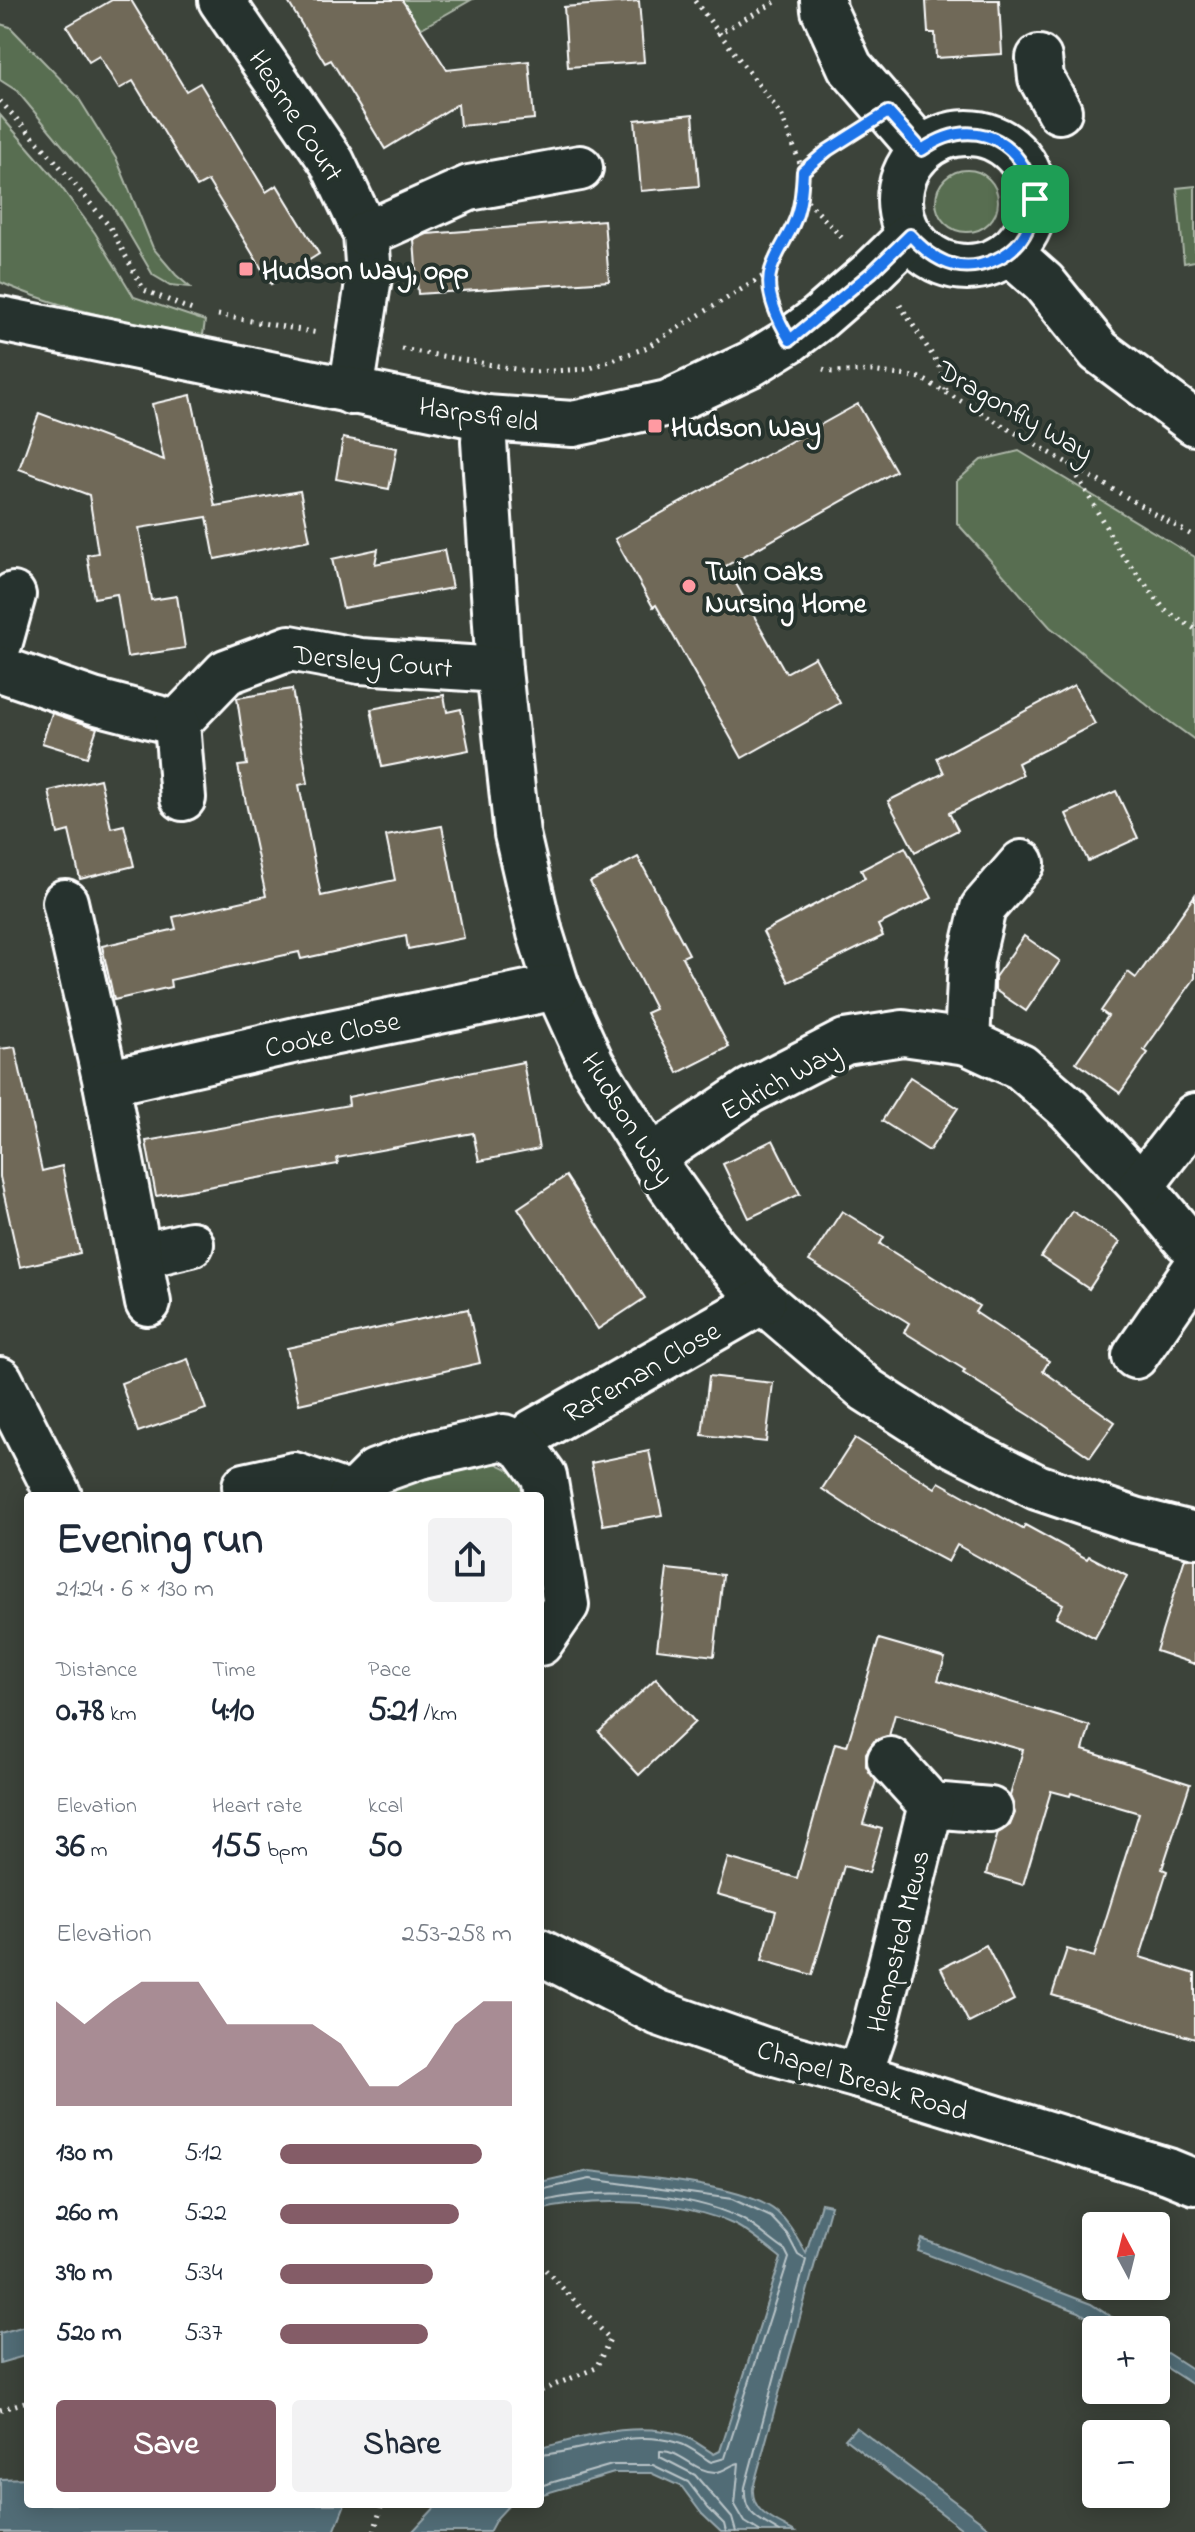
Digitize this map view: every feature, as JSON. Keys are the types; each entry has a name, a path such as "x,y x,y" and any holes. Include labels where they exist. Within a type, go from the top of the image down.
{"street":[{"name":"Hearne Court","path":"221,0 332,162 366,234 369,277 351,392"},
{"path":"823,0 824,10 850,67 922,150"},
{"path":"1039,58 1041,78 1059,111"},
{"path":"979,134 994,138 1022,160 1031,178 1035,199 1032,219 1023,237 1009,252 975,266 956,266 938,260 923,250 910,235 900,206 901,191 908,169 922,150 949,135 979,134"},
{"path":"366,234 469,188 580,168"},
{"name":"Harpsfield","path":"0,319 486,418 573,424 668,403 751,364 790,340 872,272 910,235"},
{"path":"1009,252 1044,283 1099,351 1195,423"},
{"name":"Hudson Way","path":"486,418 484,441 499,670 517,834 540,933 557,987 592,1064 651,1158 713,1246 763,1301 867,1390 948,1442 1037,1487 1135,1520 1195,1535"},
{"path":"0,642 13,595"},
{"name":"Dersley Court","path":"177,723 226,672 290,648 360,661 499,670"},
{"path":"0,669 93,701 177,723 183,798"},
{"path":"967,1042 971,960 983,908 1022,863"},
{"path":"65,902 106,1083 148,1303"},
{"name":"Cooke Close","path":"106,1083 301,1039 557,987"},
{"name":"Edrich Way","path":"651,1158 750,1091 845,1042 903,1033 967,1042 1021,1067 1069,1109 1195,1247"},
{"path":"1141,1186 1195,1116"},
{"path":"140,1256 191,1244"},
{"path":"1135,1356 1195,1269"},
{"name":"Rafeman Close","path":"523,1447 533,1432 763,1301"},
{"path":"0,1380 57,1492"},
{"path":"354,1492 375,1472 420,1456 504,1437 523,1447 544,1476 566,1605 544,1637"},
{"path":"0,1444 31,1492"},
{"path":"245,1486 294,1475 342,1492"},
{"path":"890,1760 931,1805 990,1810"},
{"name":"Hempsted Mews","path":"859,2076 873,2035 931,1805"},
{"name":"Chapel Break Road","path":"544,1954 659,2013 764,2050 859,2076 1195,2182"}],"path":[{"path":"694,0 781,114 803,171 802,195 849,244"},
{"path":"717,34 779,0"},
{"path":"803,171 828,150 888,112"},
{"name":"Dragonfly Way","path":"802,195 795,221 770,272 772,296 779,323 790,340 817,367 832,372 896,373 921,378 1195,537"},
{"path":"899,304 942,370 946,391"},
{"path":"1069,463 1120,552 1165,610 1195,629"},
{"path":"544,2268 610,2339 596,2368 544,2389"},
{"path":"0,2410 24,2402"},
{"path":"374,2532 381,2508"}],"green space":[{"path":"401,0 471,0 420,29"},
{"path":"0,24 10,27 78,97 117,160 153,248 190,287 170,285 153,275 112,205 17,91 0,80"},
{"path":"0,115 53,176 95,233 134,297 205,321 203,335 74,308 0,282"},
{"path":"967,170 979,172 989,179 996,189 996,213 989,223 979,230 967,232 955,230 945,223 938,213 936,201 938,189 945,179 955,172"},
{"path":"1195,186 1195,261 1184,263 1177,188"},
{"path":"1019,451 1195,557 1195,740 1050,627 957,523 957,481 981,460"},
{"path":"486,1459 517,1477 526,1492 383,1492 388,1484"}],"water":[{"path":"589,2171 688,2183 740,2194 777,2212 806,2253 821,2203 831,2205 753,2488 753,2497 760,2510 795,2532 721,2532 702,2514 682,2487 651,2473 614,2473 544,2494 544,2447 575,2439 646,2429 682,2435 714,2454 720,2451 781,2258 735,2225 690,2210 613,2202 544,2209 544,2181"},
{"path":"922,2239 1091,2304 1109,2316 1085,2316 918,2251"},
{"path":"24,2326 24,2356 0,2363 0,2333"},
{"path":"1170,2355 1195,2371 1195,2386 1170,2370"},
{"path":"856,2427 995,2532 966,2532 845,2439"},
{"path":"24,2478 24,2508 343,2508 334,2532 0,2532 0,2479"},
{"path":"434,2508 506,2508 489,2532 412,2532"}],"building":[{"path":"112,0 131,0 186,91 200,83 266,192 277,185 319,254 271,284 208,181 197,187 133,81 119,89 99,56 89,62 67,26"},
{"path":"287,0 402,0 447,70 529,61 534,119 460,126 458,104 385,149 331,60 325,63"},
{"path":"999,0 1002,54 936,58 935,33 928,33 926,1"},
{"path":"639,1 644,62 568,67 564,7"},
{"path":"693,114 699,186 641,191 635,120"},
{"path":"604,220 609,281 418,294 414,240 427,234"},
{"path":"191,395 215,506 300,491 310,540 215,559 207,517 139,528 151,600 177,596 185,648 127,657 117,594 94,598 87,555 98,553 89,495 19,469 39,413 164,460 152,404"},
{"name":"Twin Oaks Nursing Home","path":"858,404 896,471 726,566 786,673 815,657 840,703 742,758 615,539"},
{"path":"343,438 397,448 389,489 336,479"},
{"path":"378,549 375,564 444,550 452,588 343,608 332,559"},
{"path":"1074,685 1095,724 1018,763 1023,775 949,813 958,830 915,852 888,801 944,773 937,758"},
{"path":"292,689 308,783 299,785 321,896 395,880 386,836 442,826 464,938 408,949 406,936 301,959 299,952 170,980 171,987 114,1000 102,946 176,929 173,917 266,896 238,766 247,765 237,698"},
{"path":"444,695 447,712 461,709 469,750 382,767 371,709"},
{"path":"52,713 97,728 87,757 42,743"},
{"path":"100,779 111,828 124,825 134,866 80,879 69,831 58,834 49,791"},
{"path":"1116,791 1138,838 1088,861 1066,814"},
{"path":"905,847 932,898 878,925 883,936 789,982 763,932 865,878 861,870"},
{"path":"638,857 689,954 682,957 729,1047 678,1073 646,1013 655,1009 590,882"},
{"path":"1195,895 1195,978 1144,1050 1148,1053 1120,1093 1076,1062 1108,1016 1101,1011 1128,972 1136,978"},
{"path":"1024,936 1060,961 1026,1011 995,990 995,977"},
{"path":"15,1047 42,1171 62,1166 80,1253 20,1267 0,1177 0,1049"},
{"path":"523,1062 539,1149 479,1161 473,1133 337,1158 338,1164 156,1196 146,1141 349,1105 348,1097"},
{"path":"910,1077 958,1108 929,1151 882,1121"},
{"path":"773,1140 800,1194 749,1218 723,1164"},
{"path":"566,1176 645,1298 598,1329 518,1208"},
{"path":"842,1211 884,1237 880,1244 979,1306 975,1312 1049,1361 1043,1371 1115,1422 1090,1457 963,1373 965,1370 904,1332 909,1323 809,1261"},
{"path":"1072,1211 1120,1242 1089,1289 1041,1257"},
{"path":"468,1309 480,1363 299,1404 287,1348"},
{"path":"188,1359 206,1409 138,1432 121,1383"},
{"path":"709,1376 773,1383 766,1442 702,1435"},
{"path":"855,1438 935,1488 939,1482 1023,1529 1025,1525 1087,1559 1089,1556 1127,1576 1095,1638 1056,1617 1063,1604 957,1545 948,1562 871,1521 822,1489"},
{"path":"649,1451 662,1515 603,1525 591,1463"},
{"path":"1185,1558 1195,1559 1195,1664 1156,1651"},
{"path":"667,1569 723,1575 714,1656 657,1649"},
{"path":"879,1639 945,1658 938,1680 1090,1726 1083,1750 1190,1784 1162,1869 1167,1871 1140,1957 1195,1974 1195,2039 1052,1995 1067,1949 1094,1957 1139,1813 1071,1793 1070,1796 1051,1791 1023,1885 986,1874 998,1833 1010,1825 1015,1813 1010,1796 1023,1750 895,1714 889,1736 874,1741 866,1753 866,1766 876,1781 863,1824 882,1829 869,1873 844,1866 812,1975 762,1960 776,1911 717,1894 728,1858 797,1878 835,1743 847,1746"},
{"path":"656,1678 695,1722 639,1775 599,1732"},
{"path":"986,1945 1014,2000 969,2023 941,1968"}],"place":[{"name":"Hudson Way, opp","path":"246,269"},
{"name":"Hudson Way","path":"655,426"},
{"name":"Twin Oaks Nursing Home","path":"689,586"}],"route":[{"path":"888,112 922,150 949,135 964,133 994,138 1022,160 1031,178 1035,199 1032,219 1023,237 1009,252 993,261 975,266 956,266 938,260 923,250 910,235 872,272 790,340 779,323 770,272 795,221 802,195 803,171 828,150 888,112"}]}
